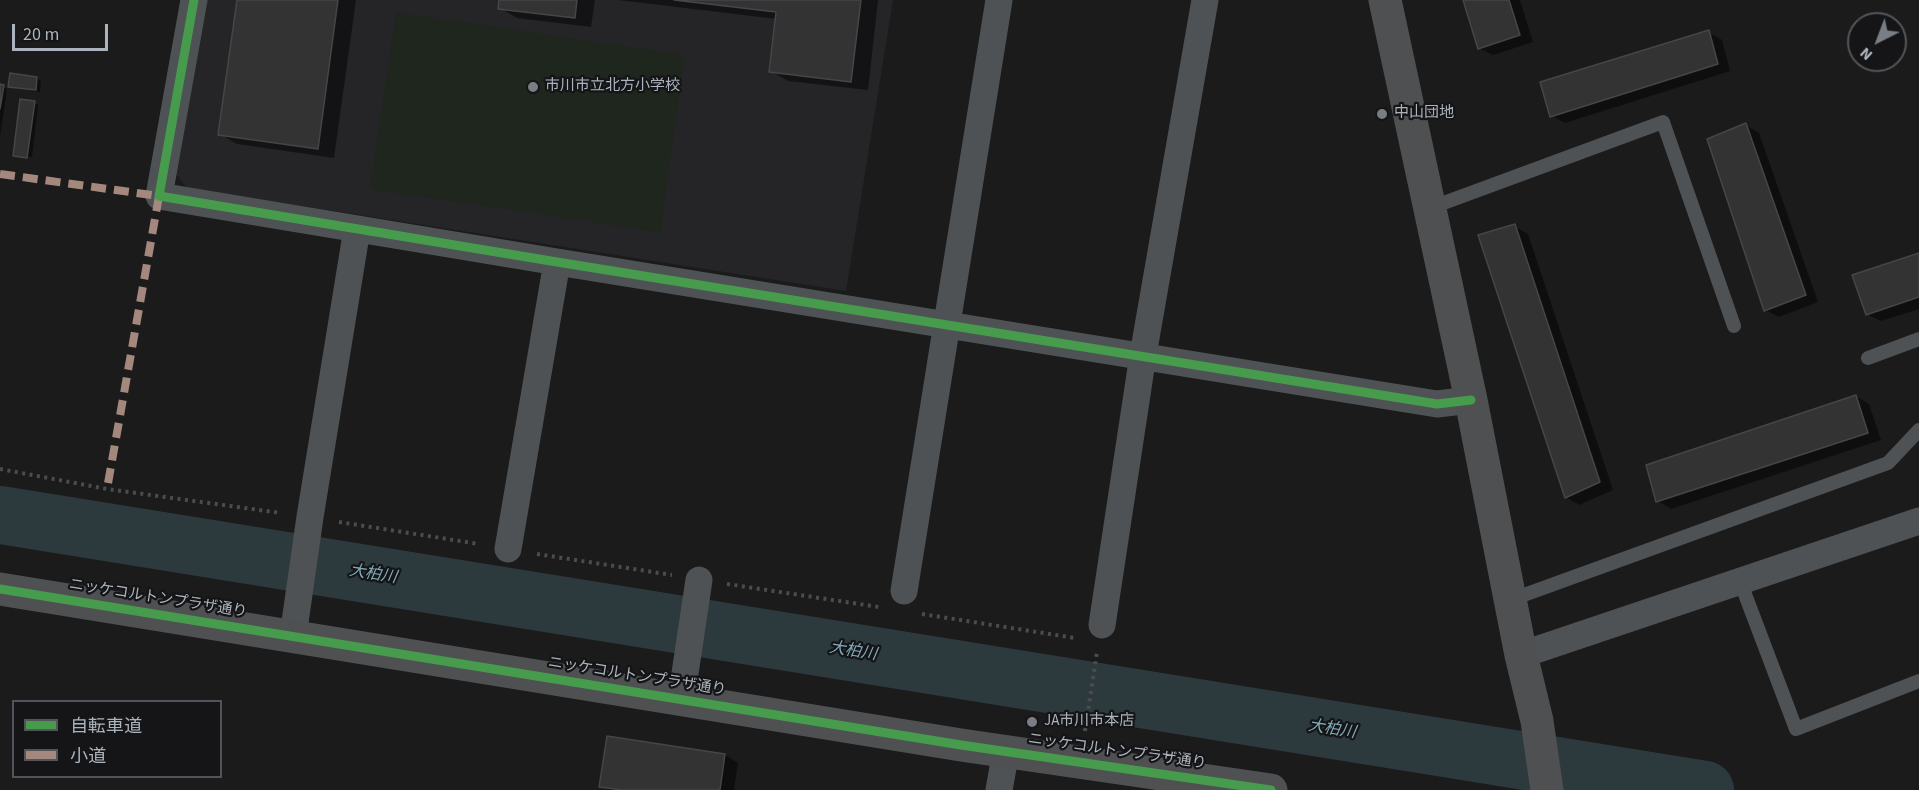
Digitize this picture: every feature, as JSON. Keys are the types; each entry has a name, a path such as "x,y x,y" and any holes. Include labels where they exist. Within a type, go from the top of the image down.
{"street":[{"path":"194,0 159,196 1437,404 1471,400"},
{"path":"902,604 999,0"},
{"path":"1100,634 1143,356 1205,0"},
{"path":"1385,0 1471,400 1521,655 1537,721 1547,790"},
{"path":"293,636 357,229"},
{"path":"508,549 557,262"},
{"path":"1521,655 1919,521"},
{"path":"681,700 699,580"},
{"name":"ニッケコルトンプラザ通り","path":"0,589 681,700 1271,790"},
{"path":"999,790 1006,751"}],"lane":[{"path":"1430,208 1663,122 1734,326"},
{"path":"1868,358 1919,339"},
{"path":"1510,600 1888,463 1919,430"},
{"path":"1740,581 1796,729 1919,681"}],"path":[{"path":"0,469 107,489 310,518 699,580 902,604 1076,638"},
{"path":"1087,721 1100,634"}],"shaded area":[{"name":"市川市立北方小学校","path":"201,0 893,0 846,291 187,188 175,173"},
{"path":"396,12 685,55 660,232 370,189"}],"building":[{"path":"237,0 338,0 318,149 218,135"},
{"path":"499,0 577,0 575,18 498,9"},
{"path":"674,0 861,0 851,82 769,72 776,12"},
{"path":"1463,0 1509,0 1520,35 1478,49"},
{"path":"1709,30 1718,64 1550,117 1540,82"},
{"path":"10,73 37,77 36,90 8,87"},
{"path":"0,84 4,85 0,109"},
{"path":"20,99 35,101 27,158 13,156"},
{"path":"1746,123 1806,295 1764,311 1707,139"},
{"path":"1515,224 1600,482 1565,498 1478,235"},
{"path":"1919,253 1919,297 1866,315 1852,275"},
{"path":"1856,395 1868,433 1656,502 1646,465"},
{"path":"607,736 725,754 720,790 622,790 599,787"}],"waterway":[{"name":"大柏川","path":"0,515 1705,790"}],"marked path":[{"path":"0,174 159,196 107,489"}],"cycle path":[{"path":"194,0 159,196 1437,404 1471,400"},
{"path":"0,589 961,745 1271,790"}],"place":[{"name":"市川市立北方小学校","path":"533,87"},
{"name":"中山団地","path":"1382,114"},
{"name":"JA市川市本店","path":"1032,722"}]}
